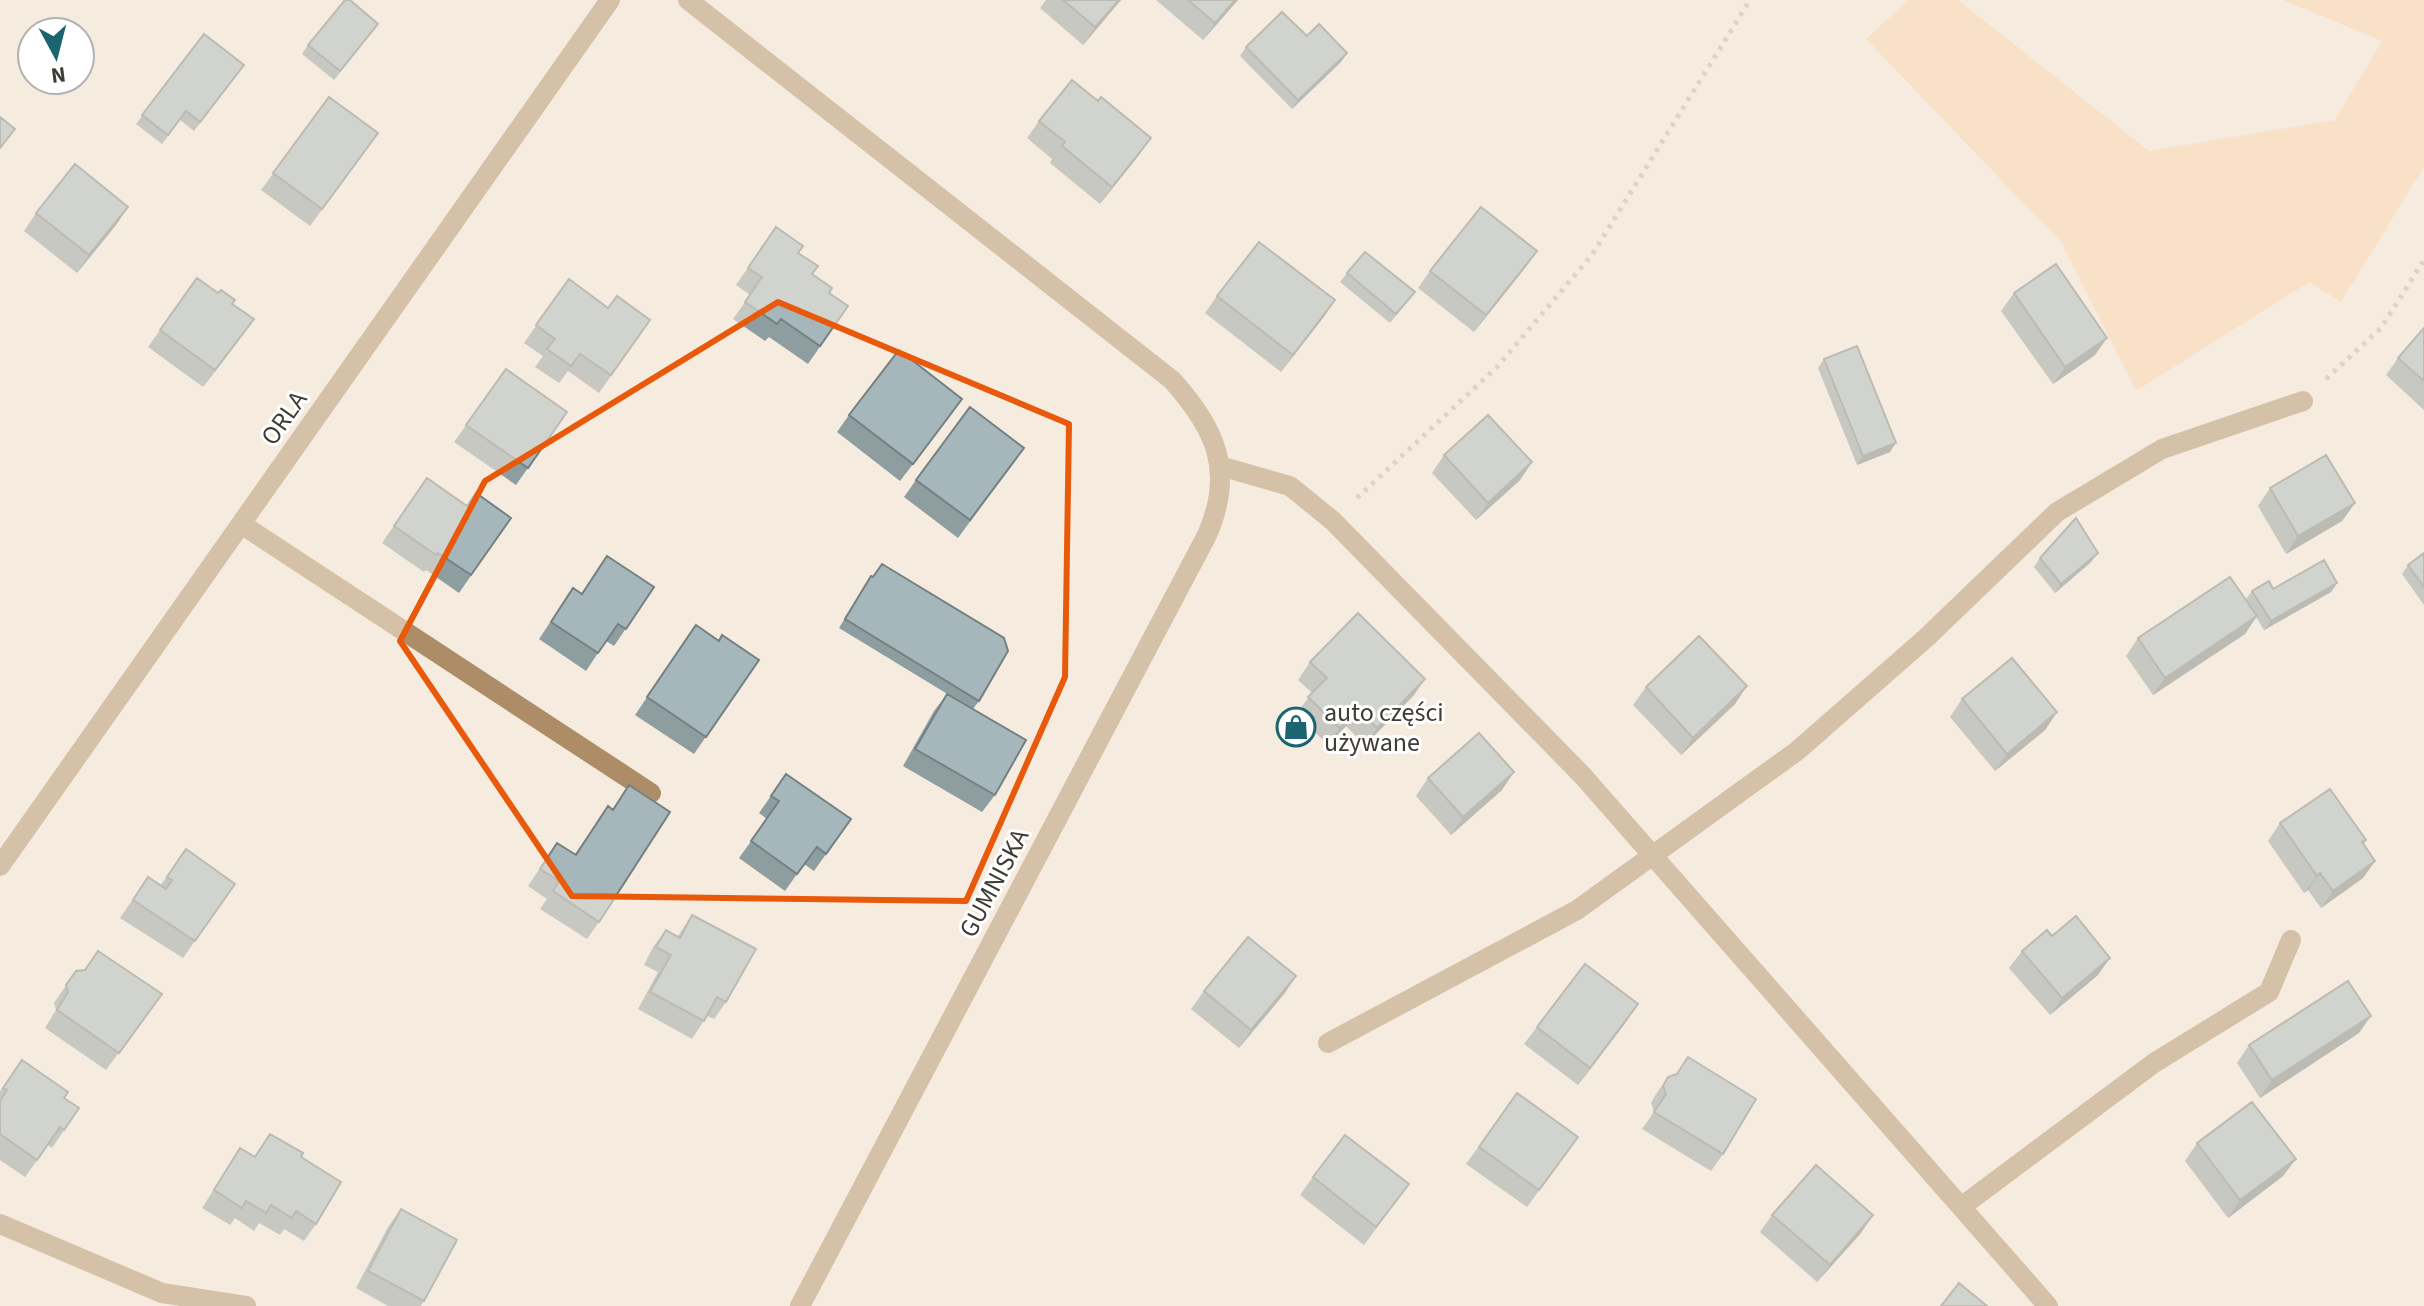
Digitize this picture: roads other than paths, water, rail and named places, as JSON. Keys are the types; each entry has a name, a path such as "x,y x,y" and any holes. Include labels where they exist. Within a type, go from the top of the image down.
{"street":[{"name":"ORLA","path":"0,866 610,0"},
{"path":"688,0 1172,380 1193,403 1209,430 1221,473 1290,486 1333,521 1582,775 2048,1306"},
{"path":"1328,1043 1577,910 1797,751 1926,638 2057,512 2162,449 2303,401"},
{"name":"GUMNISKA","path":"800,1306 1207,535 1220,499 1221,473"},
{"path":"241,524 651,793"},
{"path":"1961,1207 2154,1063 2269,992 2291,940"},
{"path":"0,1224 162,1293 246,1306"}],"place":[{"name":"auto części używane","path":"1296,727"}]}
